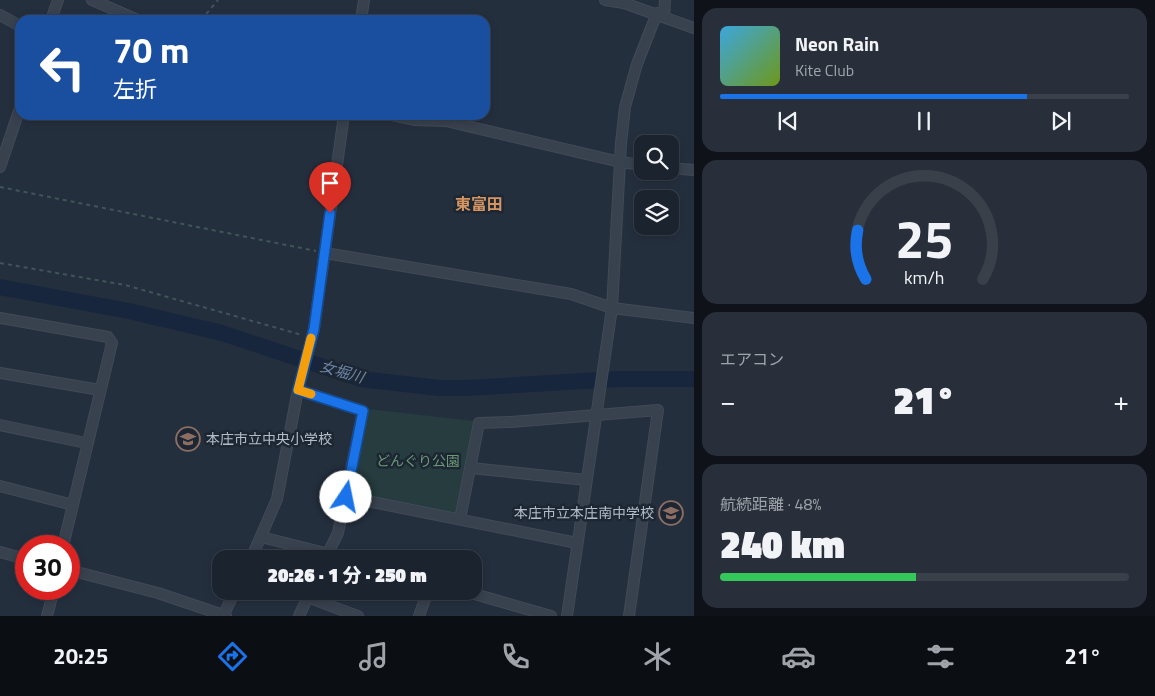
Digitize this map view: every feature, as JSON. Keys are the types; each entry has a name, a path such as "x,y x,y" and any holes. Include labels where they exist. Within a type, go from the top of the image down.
{"street":[{"path":"53,15 58,0"},
{"path":"92,0 126,15"},
{"path":"362,15 364,0"},
{"path":"605,0 624,3 694,28"},
{"path":"566,616 612,308 625,107 637,64 665,0"},
{"path":"0,16 15,24"},
{"path":"0,167 16,120"},
{"path":"256,550 277,499 299,386 311,338 343,120"},
{"path":"414,120 446,121 620,162 634,163"},
{"path":"679,169 694,170"},
{"path":"324,253 571,294 612,308 694,318"},
{"path":"0,318 108,337 112,343 86,443 65,535"},
{"path":"0,373 100,390"},
{"path":"299,386 363,411 338,533 330,550"},
{"path":"460,519 480,422 596,410 658,410 629,616"},
{"path":"0,425 86,443"},
{"path":"471,468 586,480"},
{"path":"0,486 72,505"},
{"path":"346,497 577,544"},
{"path":"262,537 306,550"},
{"path":"0,552 15,555"},
{"path":"80,573 158,593 224,616 231,600"},
{"path":"482,596 551,616"},
{"path":"47,616 51,600"},
{"path":"299,616 306,600"},
{"path":"322,600 358,616"},
{"path":"419,616 425,600"}],"path":[{"path":"205,15 218,0"},
{"path":"0,187 324,253"},
{"path":"0,263 125,285 311,338"}],"green space":[{"name":"どんぐり公園","path":"368,409 474,421 456,512 454,514 352,493"}],"waterway":[{"name":"女堀川","path":"0,287 129,311 222,333 360,379 440,388 617,379 694,379"}],"slow traffic":[{"path":"311,338 298,390 311,394"}],"place":[{"name":"本庄市立中央小学校","path":"188,439"},
{"name":"本庄市立本庄南中学校","path":"671,513"}],"district":[{"name":"東富田","path":"479,204"}],"route":[{"path":"330,213 314,329 298,390 363,411 346,497"}]}
